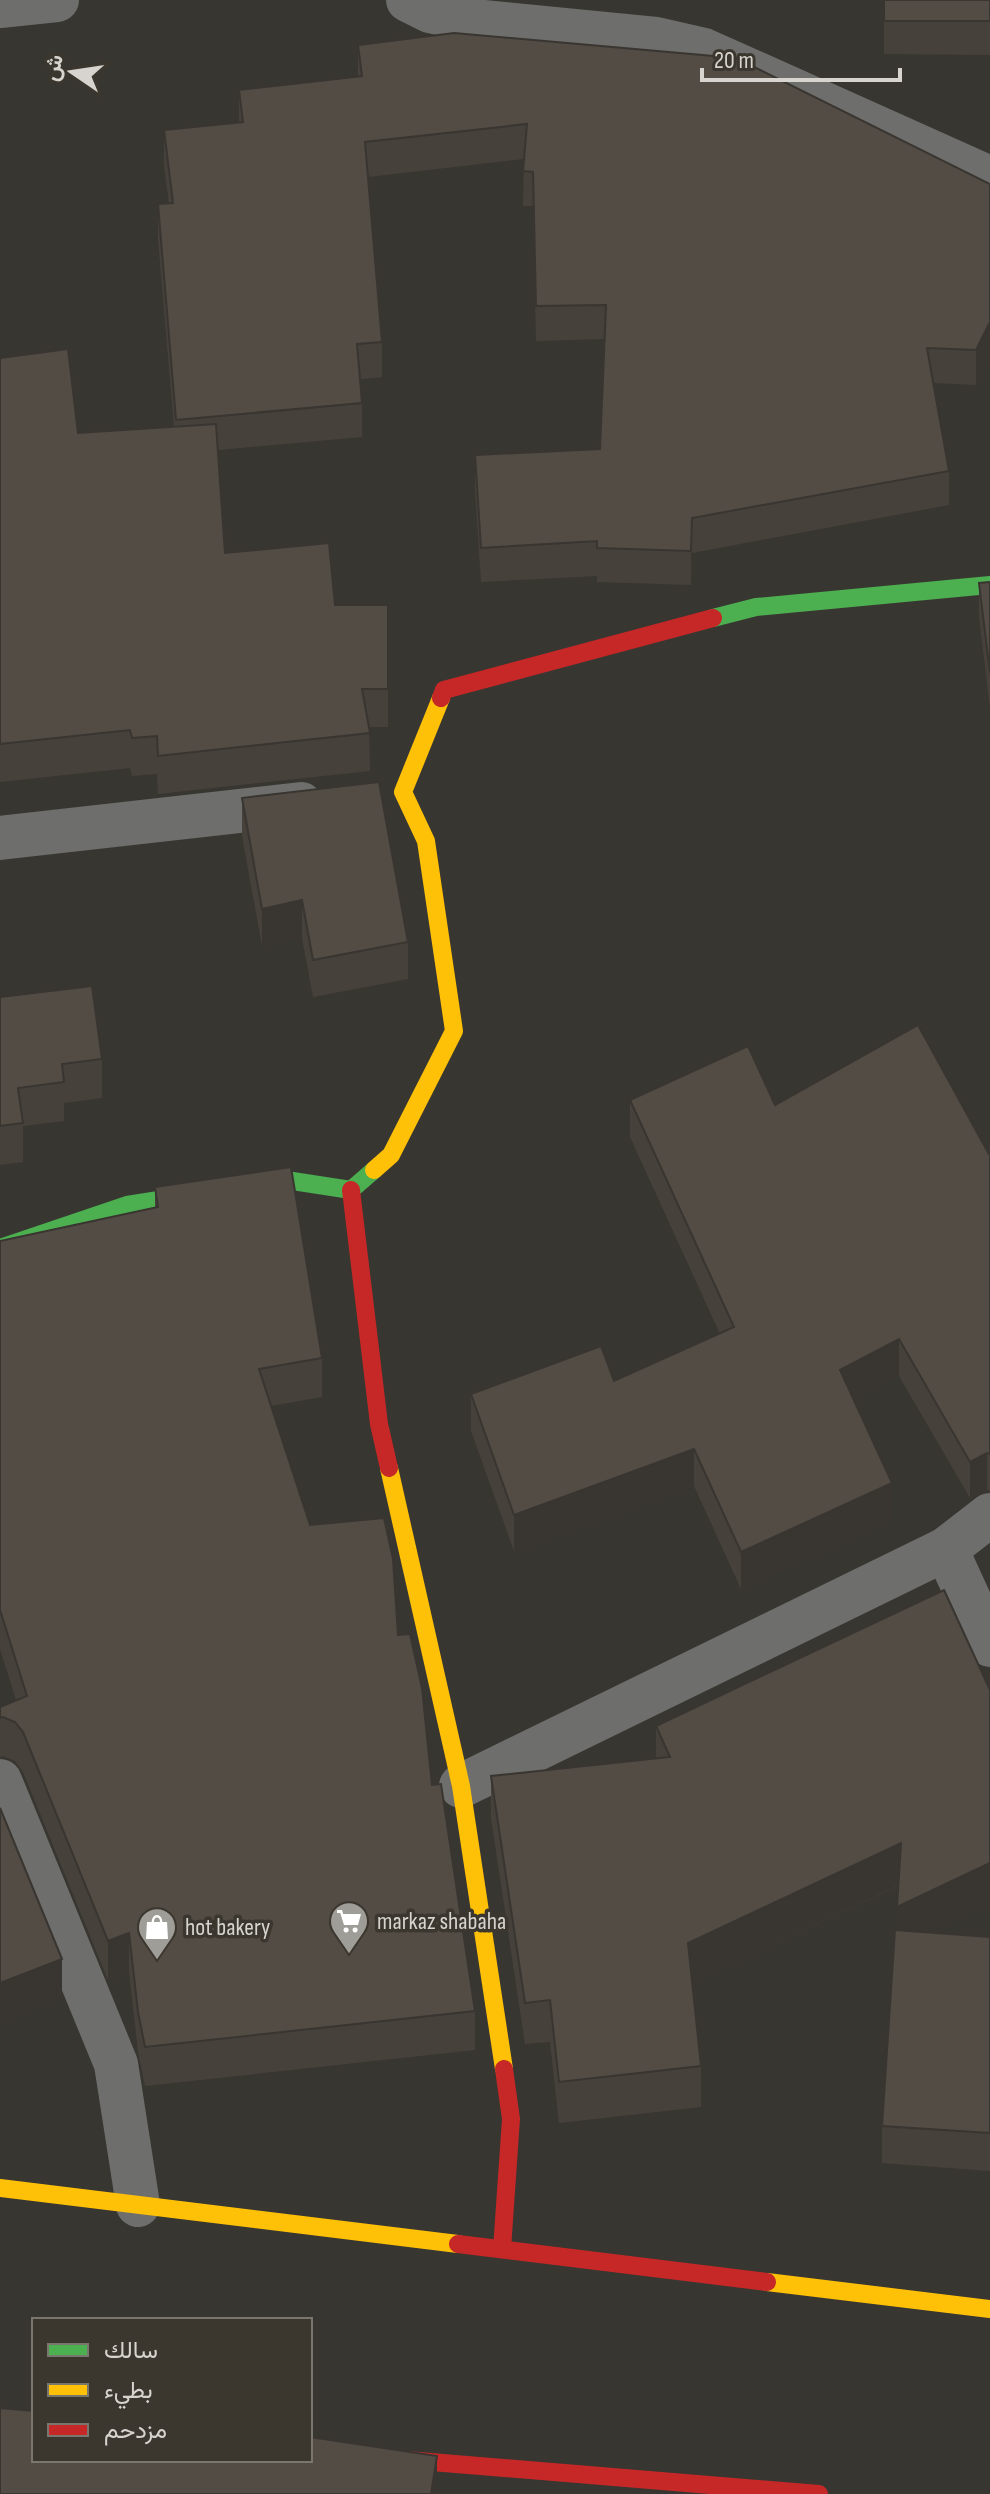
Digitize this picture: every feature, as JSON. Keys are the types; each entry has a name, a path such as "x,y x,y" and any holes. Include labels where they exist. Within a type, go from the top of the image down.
{"street":[{"path":"0,6 57,0"},
{"path":"408,0 430,11 474,21 656,39 704,50 990,178"},
{"path":"0,1248 127,1205 286,1180 351,1190 391,1155 454,1031 426,841 403,792 444,690 756,607 990,585"},
{"path":"0,838 403,792"},
{"path":"351,1190 379,1424 461,1786 511,2119 502,2249"},
{"path":"461,1786 946,1549 990,1515"},
{"path":"946,1549 990,1645"},
{"path":"0,1781 116,2064 138,2205"},
{"path":"0,2188 990,2309"},
{"path":"312,2452 819,2494"}],"building":[{"path":"884,0 990,0 990,21 884,21"},
{"path":"454,33 736,58 990,184 990,322 976,350 927,348 949,471 692,518 691,551 597,548 597,541 481,548 475,455 600,449 606,305 536,306 533,172 523,171 527,124 365,142 382,342 357,344 362,403 176,420 158,204 173,203 164,130 243,122 239,90 362,76 358,45"},
{"path":"68,349 78,433 216,424 225,553 329,543 335,605 388,605 388,689 362,689 370,733 158,756 157,736 132,738 130,730 0,744 0,358"},
{"path":"990,582 990,673 979,583"},
{"path":"379,782 408,942 313,960 302,900 262,909 242,798"},
{"path":"92,986 102,1059 62,1064 64,1082 18,1088 23,1123 0,1126 0,997"},
{"path":"918,1025 990,1156 990,1454 970,1462 899,1339 840,1370 892,1483 741,1552 694,1449 514,1515 471,1394 601,1346 614,1381 734,1327 630,1100 748,1046 775,1105"},
{"path":"291,1167 322,1358 259,1369 310,1525 384,1518 393,1559 398,1635 410,1634 422,1688 432,1785 441,1784 475,2011 145,2047 129,1933 108,1941 23,1732 15,1722 0,1718 0,1707 27,1696 0,1610 0,1241 158,1207 155,1187"},
{"path":"944,1590 990,1690 990,1863 897,1907 901,1843 688,1943 701,2066 559,2082 550,2000 525,2003 491,1776 670,1757 656,1726"},
{"path":"0,1808 62,1959 0,1983"},
{"path":"895,1930 990,1937 990,2133 882,2126"},
{"path":"0,2408 32,2411 32,2462 312,2462 312,2437 437,2456 431,2494 0,2494"}],"traffic: fast":[{"path":"713,618 756,607 990,585"},
{"path":"0,1248 127,1205 286,1180 351,1190 374,1170"}],"traffic: slow":[{"path":"374,1170 391,1155 454,1031 426,841 403,792 441,698"},
{"path":"389,1468 461,1786 504,2069"},
{"path":"0,2188 458,2244"},
{"path":"767,2282 990,2309"}],"traffic: jam":[{"path":"441,698 444,690 713,618"},
{"path":"351,1190 379,1424 389,1468"},
{"path":"502,2249 511,2119 504,2069"},
{"path":"458,2244 767,2282"},
{"path":"312,2452 819,2494"}],"place":[{"name":"markaz shabaha","path":"349,1955"},
{"name":"hot bakery","path":"157,1961"}]}
